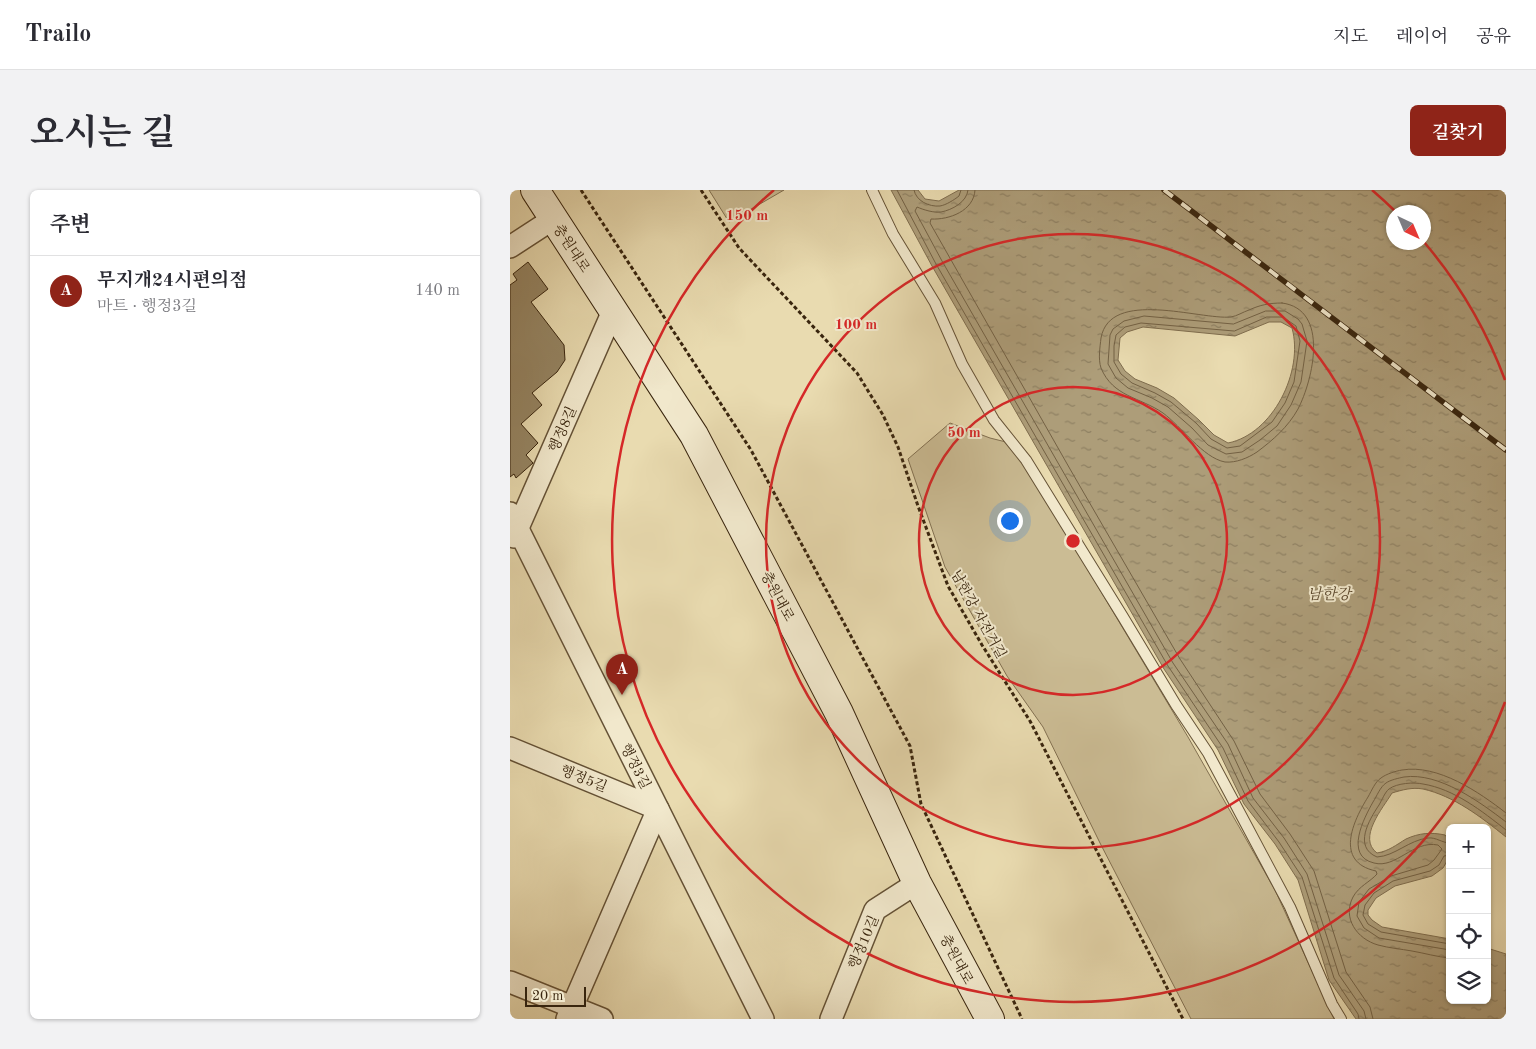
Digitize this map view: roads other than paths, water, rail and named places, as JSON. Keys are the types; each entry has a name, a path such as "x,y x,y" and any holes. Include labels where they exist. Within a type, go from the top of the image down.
{"street":[{"name":"충원대로","path":"535,190 698,444 839,713 917,883 990,1019"},
{"path":"510,247 553,219"},
{"name":"행정8길","path":"512,529 613,311"},
{"name":"행정3길","path":"512,529 658,809 763,1019"},
{"name":"행정5길","path":"510,748 658,809"},
{"path":"569,1013 658,809"},
{"name":"행정10길","path":"831,1019 875,910 917,883"},
{"path":"510,982 569,1013 602,1019"}],"lane":[{"path":"872,190 893,234 935,303 962,364 994,420 1026,460 1176,705 1208,752 1290,908 1332,1004 1341,1019"}],"water":[{"name":"남한강","path":"891,190 918,190 925,199 939,201 959,190 1506,190 1506,837 1467,808 1434,792 1415,788 1392,793 1378,815 1371,831 1372,847 1377,853 1420,834 1445,835 1446,863 1443,868 1432,876 1395,886 1376,898 1368,910 1368,915 1382,927 1446,938 1446,1004 1491,1004 1491,949 1506,954 1506,1019 1356,1019 1329,980 1298,880 1275,844 1244,804 1218,750 1164,669 932,266","holes":["1269,322 1281,322 1292,328 1295,345 1289,381 1271,414 1259,427 1244,437 1228,443 1214,435 1174,398 1157,388 1135,379 1125,371 1118,360 1120,338 1127,332 1143,327 1235,336"]}],"railway":[{"path":"1164,190 1506,450"}],"place":[{"name":"무지개24시편의점","path":"622,695"}]}
